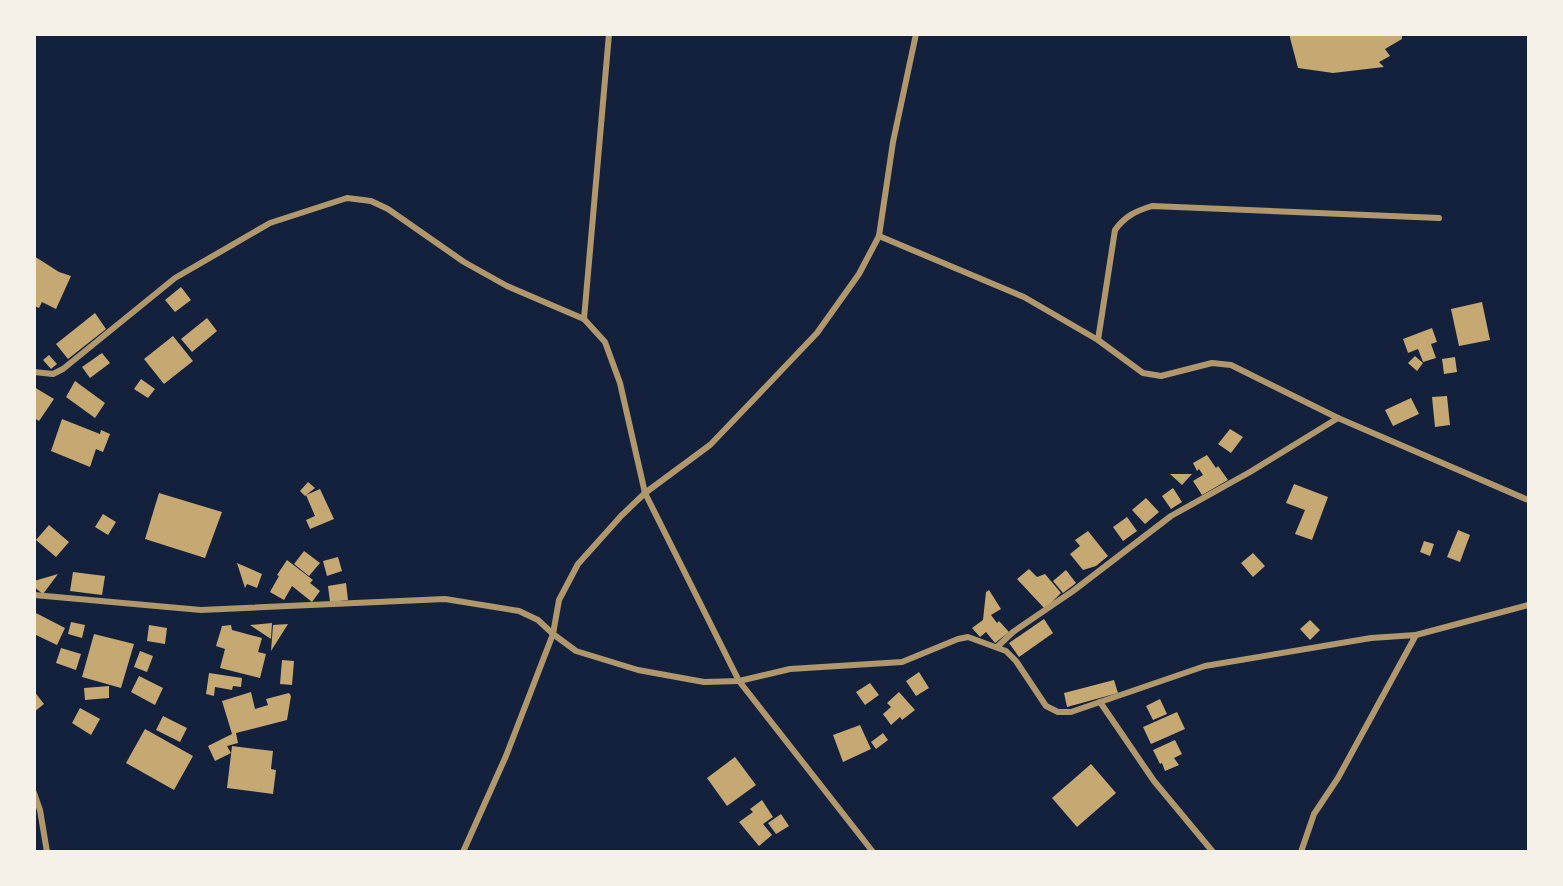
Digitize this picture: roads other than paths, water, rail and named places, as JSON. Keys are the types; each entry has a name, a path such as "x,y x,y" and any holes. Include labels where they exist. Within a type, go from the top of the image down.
{"street":[{"path":"584,319 609,34"},
{"path":"462,851 506,756 553,634 559,600 578,564 645,493 710,445 817,333 859,274 879,236 893,142 916,34"},
{"path":"34,372 53,374 63,369 175,278 270,223 347,198 371,201 388,209 464,262 507,286 584,319 605,342 620,383 645,493 739,681 873,852"},
{"path":"1098,340 1115,230 1133,212 1152,206 1439,218"},
{"path":"879,236 1024,297 1098,340 1143,373 1161,376 1212,363 1231,365 1338,418 1528,500"},
{"path":"997,647 1013,632 1073,591 1171,516 1250,472 1338,418"},
{"path":"34,595 201,610 445,599 519,611 538,620 576,651 639,669 704,682 739,681 790,669 902,662 968,637 1006,651 1016,661 1046,706 1058,712 1071,712 1205,666 1361,640 1416,635 1528,605"},
{"path":"1301,852 1314,814 1338,778 1416,635"},
{"path":"1100,702 1154,781 1213,852"},
{"path":"34,793 40,810 47,852"}]}
